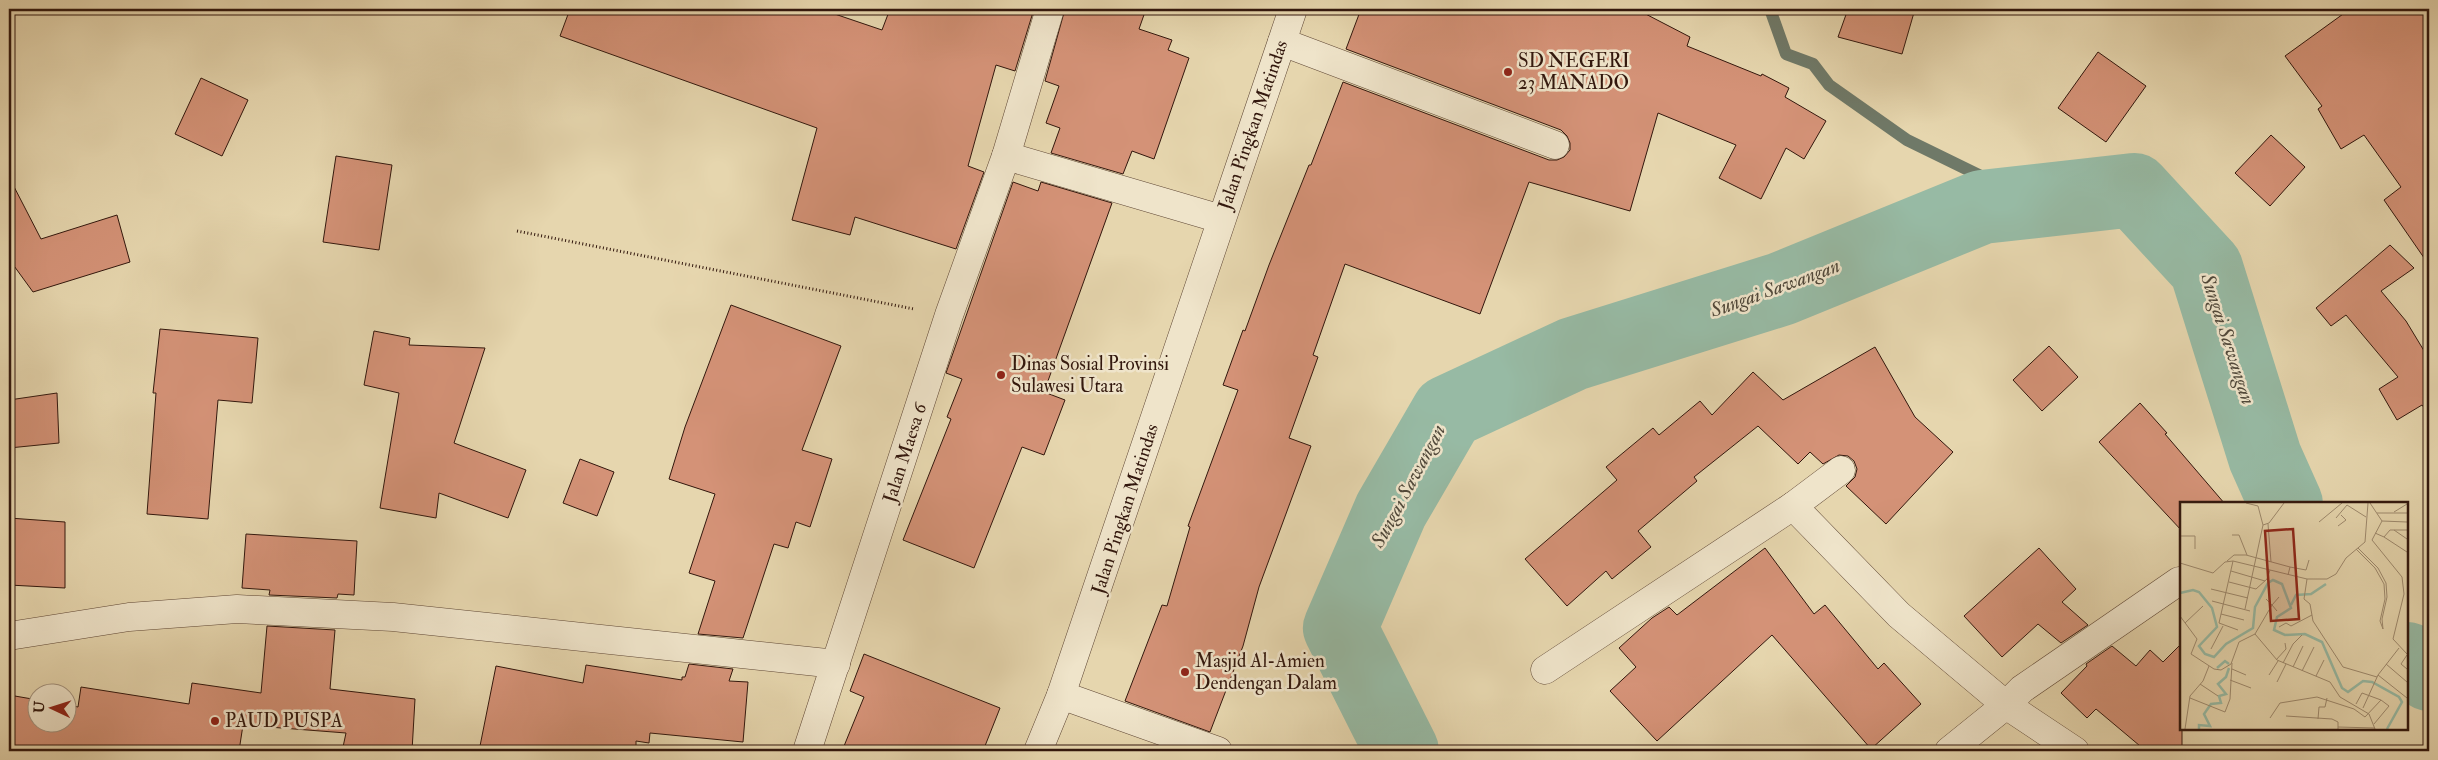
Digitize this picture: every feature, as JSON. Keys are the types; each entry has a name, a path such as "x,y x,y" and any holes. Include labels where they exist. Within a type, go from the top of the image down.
{"street":[{"name":"Jalan Maesa 6","path":"807,751 949,315 1006,156 1050,9"},
{"name":"Jalan Pingkan Matindas","path":"1038,751 1062,696 1220,219 1294,9"},
{"path":"1282,42 1555,145"},
{"path":"1006,156 1220,219"},
{"path":"1545,670 1793,506 1841,470"},
{"path":"1793,506 1899,615 2006,705 2075,751"},
{"path":"1949,751 2006,705 2022,689 2179,581"},
{"path":"9,636 129,617 237,609 392,616 836,664"},
{"path":"1062,696 1218,751"}],"path":[{"path":"517,231 949,315"}],"building":[{"path":"570,9 820,9 882,30 890,9 1034,9 1015,71 996,65 968,166 984,172 956,249 855,217 850,235 792,220 817,128 560,36"},
{"path":"1065,9 1146,9 1139,29 1172,40 1168,50 1189,58 1154,159 1132,151 1123,174 1051,153 1060,128 1046,123 1059,86 1045,81"},
{"path":"1361,9 1636,9 1690,37 1687,46 1761,76 1762,74 1789,88 1785,97 1826,121 1804,159 1786,148 1761,199 1719,178 1736,145 1658,113 1630,211 1529,182 1480,314 1345,264 1313,355 1318,357 1289,438 1311,446 1259,587 1243,646 1210,732 1125,701 1162,605 1167,606 1190,527 1188,526 1238,390 1223,385 1243,330 1245,331 1269,265 1343,82 1549,160 1557,160 1564,157 1570,150 1567,136 1561,130 1346,49"},
{"path":"1848,9 1915,9 1902,54 1838,37"},
{"path":"2350,9 2429,9 2429,265 2384,200 2401,187 2364,135 2341,149 2318,109 2322,106 2285,56"},
{"path":"2098,52 2146,86 2106,142 2058,108"},
{"path":"201,78 248,100 222,156 175,134"},
{"path":"2271,135 2305,167 2270,206 2235,173"},
{"path":"336,156 392,165 379,250 323,242"},
{"path":"9,177 41,239 117,215 130,262 33,292 9,259"},
{"name":"Dinas Sosial Provinsi Sulawesi Utara","path":"1013,182 1038,191 1041,182 1112,203 1044,392 1065,400 1044,455 1022,447 974,568 903,540 951,419 947,417 962,379 946,373"},
{"path":"2390,245 2414,268 2381,291 2406,321 2429,359 2429,414 2422,405 2397,420 2379,389 2398,377 2346,315 2331,326 2316,308"},
{"path":"731,305 841,346 802,450 832,459 810,527 796,522 788,548 774,544 743,638 698,634 715,581 689,573 715,494 669,479 685,427"},
{"path":"160,329 258,338 252,403 218,400 208,519 147,514 156,393 153,393"},
{"path":"374,331 410,338 409,345 485,348 454,443 526,470 508,518 439,493 436,518 380,508 399,393 364,385"},
{"path":"2049,346 2078,377 2042,411 2013,380"},
{"path":"1875,347 1915,417 1953,452 1886,524 1846,486 1855,477 1857,469 1854,461 1848,456 1839,455 1823,464 1810,452 1798,464 1758,426 1694,477 1697,481 1638,531 1651,547 1612,579 1606,571 1567,606 1525,559 1617,480 1606,467 1653,428 1659,435 1700,401 1712,415 1753,372 1783,400"},
{"path":"57,393 59,443 9,448 9,400"},
{"path":"2140,403 2223,502 2180,502 2180,529 2099,442"},
{"path":"580,459 614,472 597,516 563,503"},
{"path":"9,518 65,522 65,588 9,585"},
{"path":"246,534 357,541 354,595 338,594 337,598 269,595 270,590 242,588"},
{"path":"1765,548 1814,614 1825,605 1878,669 1884,663 1921,704 1871,749 1772,635 1657,741 1610,691 1636,667 1619,648 1652,618 1669,607 1677,615"},
{"path":"2039,548 2076,589 2062,602 2088,625 2061,643 2038,624 2002,657 1964,616"},
{"path":"267,626 335,630 330,689 415,699 412,751 373,751 343,747 346,733 243,725 239,751 9,751 9,695 28,698 28,732 78,732 78,707 81,687 189,704 192,683 261,693"},
{"path":"2180,645 2180,730 2182,730 2182,751 2146,751 2096,709 2087,718 2061,693 2087,666 2086,664 2112,646 2136,666 2150,650 2163,662"},
{"path":"864,654 1000,708 983,751 842,751 864,697 850,691"},
{"path":"689,664 733,669 729,681 748,682 743,742 650,733 649,743 636,741 636,751 479,751 496,666 583,683 586,665 682,680 682,677 685,677"}],"waterway":[{"path":"1770,9 1786,54 1813,64 1829,85 1907,140 2034,202"},
{"name":"Sungai Sawangan","path":"1402,751 1340,628 1391,510 1448,412 1573,354 1781,289 1982,207 2134,190 2206,268 2265,457 2285,502"},
{"name":"Sungai Sawangan","path":"2408,660 2429,674"}],"place":[{"name":"SD NEGERI 23 MANADO","path":"1508,72"},
{"name":"Dinas Sosial Provinsi Sulawesi Utara","path":"1001,375"},
{"name":"Masjid Al-Amien Dendengan Dalam","path":"1185,672"},
{"name":"PAUD PUSPA","path":"215,721"}]}
